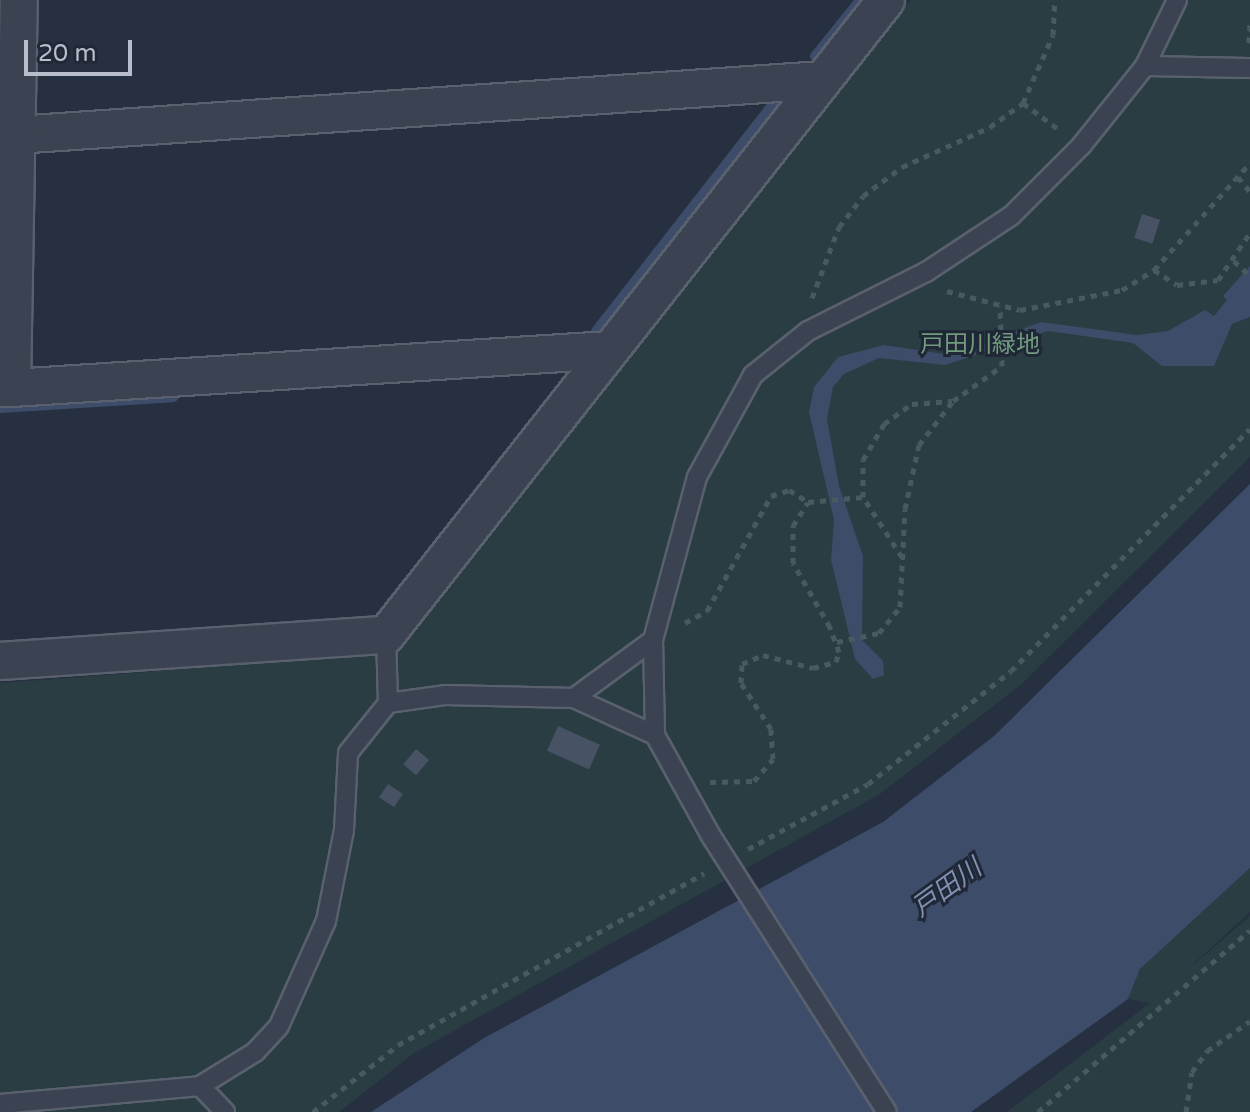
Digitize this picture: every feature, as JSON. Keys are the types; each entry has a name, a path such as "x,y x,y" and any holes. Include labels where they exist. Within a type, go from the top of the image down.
{"street":[{"path":"19,0 6,388 610,350"},
{"path":"0,661 386,635 886,0"},
{"path":"16,135 822,80"}],"lane":[{"path":"887,1112 726,861 655,735 655,632 697,477 717,432 753,375 808,331 926,272 1011,216 1081,146 1145,66 1177,0"},
{"path":"1145,66 1250,68"},
{"path":"574,698 655,632"},
{"path":"0,1104 200,1086 255,1052 279,1026 326,921 344,830 348,753 388,703 386,635"},
{"path":"388,703 446,695 574,698 655,735"},
{"path":"200,1086 225,1112"}],"path":[{"path":"808,331 810,303 839,227 863,196 902,167 990,127 1023,103 1053,35 1055,0"},
{"path":"1023,103 1081,146"},
{"path":"926,272 941,289 1020,310 1082,302 1122,290 1154,270 1250,163"},
{"path":"1238,177 1250,192"},
{"path":"1154,270 1177,285 1218,280 1234,261 1250,233"},
{"path":"1234,261 1250,276"},
{"path":"837,642 864,637 891,625 900,607 911,473 919,445 953,401 1002,366 1004,348 1000,306"},
{"path":"904,558 863,497 863,460 884,424 912,404 953,401"},
{"path":"313,1112 398,1045 868,784 1011,671 1250,429"},
{"path":"655,632 679,625 707,611 771,496 789,490 808,502 863,497"},
{"path":"681,782 754,781 763,774 775,746 741,683 742,664 763,655 827,667 836,662 837,642 793,563 793,526 808,502"},
{"path":"1038,1112 1250,930"},
{"path":"1186,1112 1199,1062 1250,1021"}],"green space":[{"name":"戸田川緑地","path":"911,0 1250,0 1250,457 1024,682 880,794 414,1053 339,1112 0,1112 0,683 392,653"},
{"path":"1250,868 1250,912 1179,977 1250,916 1250,1112 1007,1112 1150,1003 1128,999 1140,969"}],"water":[{"path":"1250,266 1250,317 1232,324 1214,366 1162,366 1133,343 1048,331 945,365 879,358 844,374 833,387 827,419 839,486 863,556 862,640 883,661 884,675 873,679 855,659 831,560 834,520 809,412 814,387 838,357 884,345 951,355 1041,322 1137,335 1168,331 1205,310 1214,316 1227,300 1223,296"},
{"name":"戸田川","path":"1250,484 1250,868 1140,969 1128,999 971,1112 371,1112 484,1038 883,822 994,736"}],"building":[{"path":"1142,214 1160,220 1152,244 1134,238"},
{"path":"558,726 600,745 589,769 547,751"},
{"path":"416,749 429,760 416,775 403,764"},
{"path":"388,784 403,794 394,807 379,797"}],"waterway":[{"path":"815,56 860,0"},
{"path":"596,331 779,96"},
{"path":"0,407 173,396"}]}
